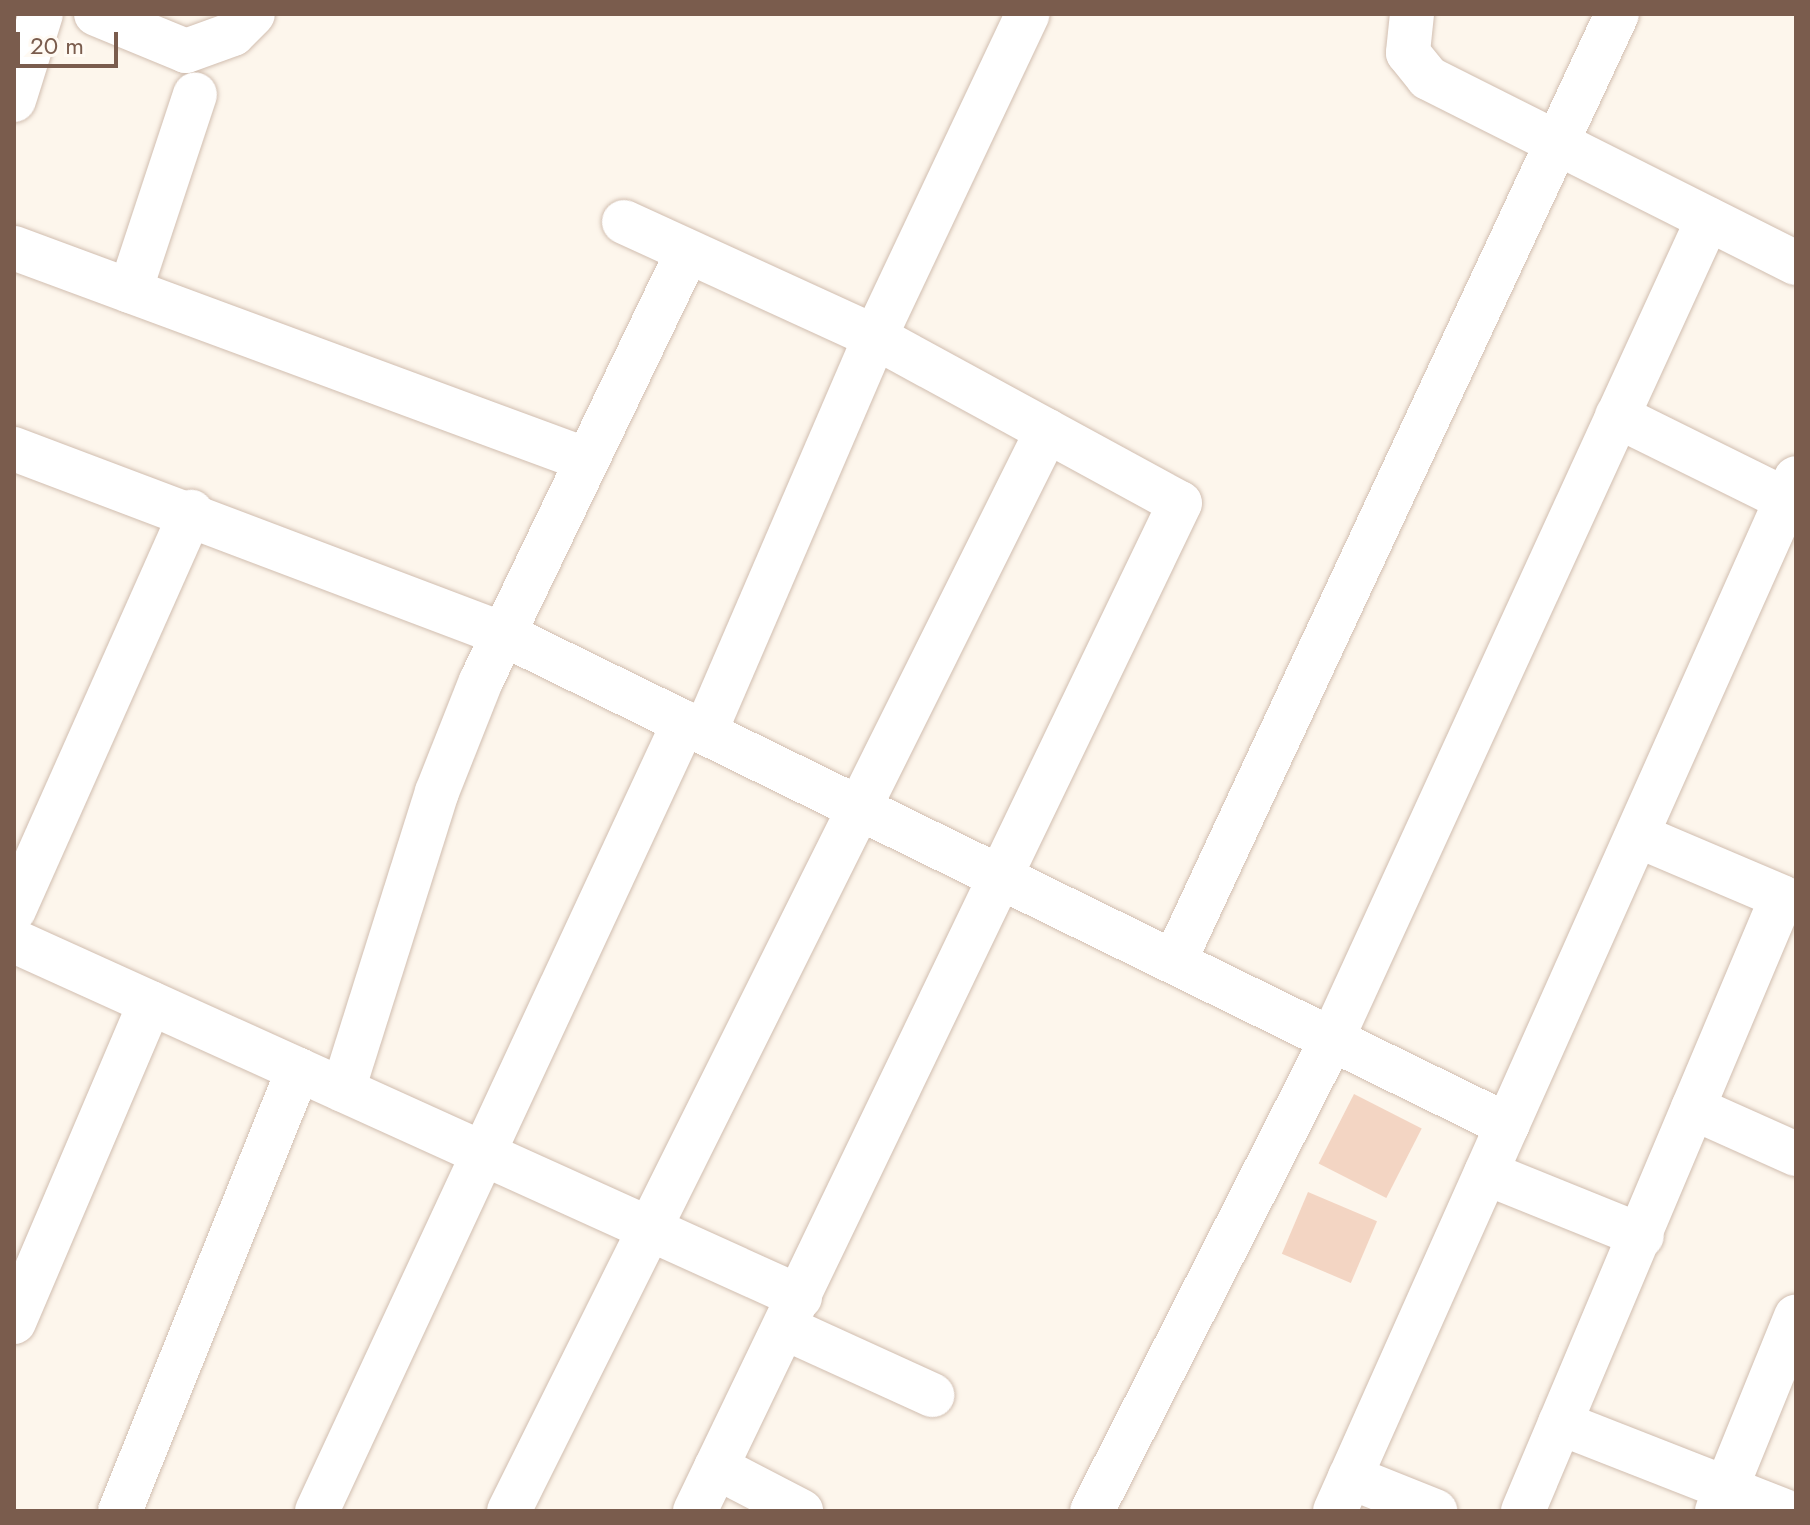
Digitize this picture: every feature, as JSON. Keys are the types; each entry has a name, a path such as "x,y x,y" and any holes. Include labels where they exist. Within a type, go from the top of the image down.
{"street":[{"path":"14,100 41,14"},
{"path":"96,14 163,47 197,48 233,34 253,14"},
{"path":"317,1511 484,1154 694,727 875,337 1006,67 1028,14"},
{"path":"1412,14 1408,53 1428,78 1796,263"},
{"path":"1174,962 1617,14"},
{"path":"130,291 195,94"},
{"path":"1092,1511 1332,1039 1708,219"},
{"path":"624,222 875,337 1180,503 1004,879 695,1511"},
{"path":"14,248 587,460"},
{"path":"343,1090 437,792 503,634 687,253"},
{"path":"1435,1511 1342,1494 1638,836 1655,788 1724,630 1790,489 1617,416"},
{"path":"509,1511 1047,431"},
{"path":"14,449 191,512 503,634 1507,1125"},
{"path":"14,910 191,512"},
{"path":"1523,1511 1642,1236 1782,897 1638,836"},
{"path":"14,941 648,1229 932,1395"},
{"path":"14,1322 150,1003"},
{"path":"120,1511 298,1070"},
{"path":"1693,1108 1796,1154"},
{"path":"1486,1173 1642,1236"},
{"path":"1721,1500 1796,1316"},
{"path":"1560,1423 1721,1500 1784,1511"},
{"path":"716,1467 801,1511"}],"building":[{"path":"1354,1094 1422,1129 1386,1198 1319,1163"},
{"path":"1308,1192 1377,1221 1351,1283 1282,1254"}]}
